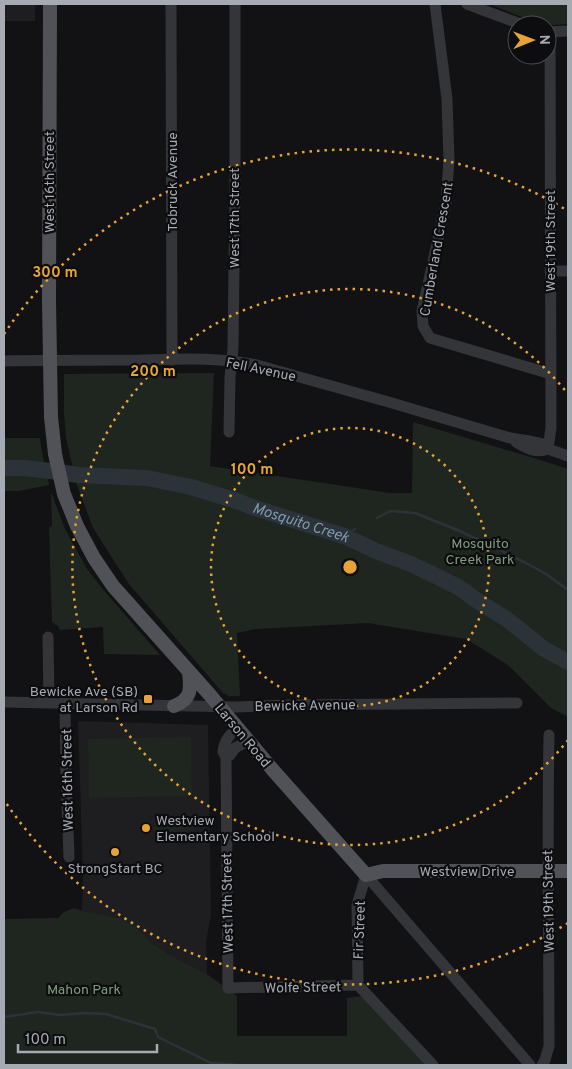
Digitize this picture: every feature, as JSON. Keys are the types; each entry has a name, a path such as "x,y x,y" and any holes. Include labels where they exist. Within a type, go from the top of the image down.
{"main road":[{"name":"West 16th Street","path":"50,4 50,361"},
{"name":"Larson Road","path":"50,361 51,417 55,454 61,483 77,526 94,558 113,586 366,875"},
{"path":"174,706 183,702 190,692 189,672"},
{"name":"Westview Drive","path":"366,875 383,871 568,871"}],"street":[{"name":"Tobruck Avenue","path":"171,4 172,360"},
{"name":"West 17th Street","path":"229,432 230,377 233,348 235,187 234,4"},
{"name":"Cumberland Crescent","path":"434,4 447,99 450,160 446,203 422,311 423,326 430,338 551,374"},
{"path":"467,4 507,19"},
{"name":"West 19th Street","path":"548,65 551,428 548,450"},
{"path":"550,271 568,271"},
{"name":"Fell Avenue","path":"4,361 216,360 256,365 510,438 543,444 548,450 568,456"},
{"path":"48,637 50,703"},
{"name":"Bewicke Avenue","path":"4,702 220,707 516,703"},
{"name":"West 16th Street","path":"65,704 68,857"},
{"name":"West 17th Street","path":"228,988 226,758 223,752 226,740 238,728"},
{"name":"West 19th Street","path":"542,1065 549,1046 549,735"},
{"path":"226,758 235,748 248,741"},
{"name":"Fir Street","path":"358,985 357,905 366,875"},
{"name":"Larson Road","path":"366,875 530,1065"},
{"name":"Wolfe Street","path":"228,988 358,985 433,1065"}],"shaded area":[{"path":"4,4 35,4 35,21 4,21"},
{"name":"Westview Elementary School","path":"78,721 208,725 211,915 206,942 207,974 151,943 119,918 82,911 83,875"}],"green space":[{"path":"489,4 568,4 568,24 557,25 557,15 517,15"},
{"name":"Mosquito Creek Park","path":"214,373 210,466 390,493 412,493 413,422 568,469 568,717 551,708 508,665 466,639 368,623 256,629 237,633 240,696 229,696 223,693 129,584 93,528 77,485 66,438 64,414 64,374"},
{"path":"4,438 40,438 49,485 19,491 4,491"},
{"path":"51,492 65,529 87,569 160,655 104,654 103,627 60,630 52,622 49,527 52,524"},
{"path":"191,737 192,796 89,798 88,739"},
{"path":"207,815 207,822 160,845 153,827 169,820 167,816"},
{"name":"Mahon Park","path":"74,908 119,918 135,927 151,943 207,974 237,996 237,1036 347,1036 347,998 363,996 426,1065 4,1065 4,919 58,918 64,912"}],"waterway":[{"name":"Mosquito Creek","path":"4,468 25,468 78,475 147,478 191,487 344,536 376,551 411,564 460,588 508,620 544,649 568,662"},
{"path":"377,518 390,511 415,513 462,532 524,562 546,574 568,590"},
{"path":"344,536 355,529"},
{"path":"4,1017 38,1012 60,1015 106,1014 155,1029 158,1037 211,1063 238,1065"}],"place":[{"name":"Bewicke Ave (SB) at Larson Rd","path":"148,699"},
{"name":"Westview Elementary School","path":"146,828"},
{"name":"StrongStart BC","path":"115,852"}]}
